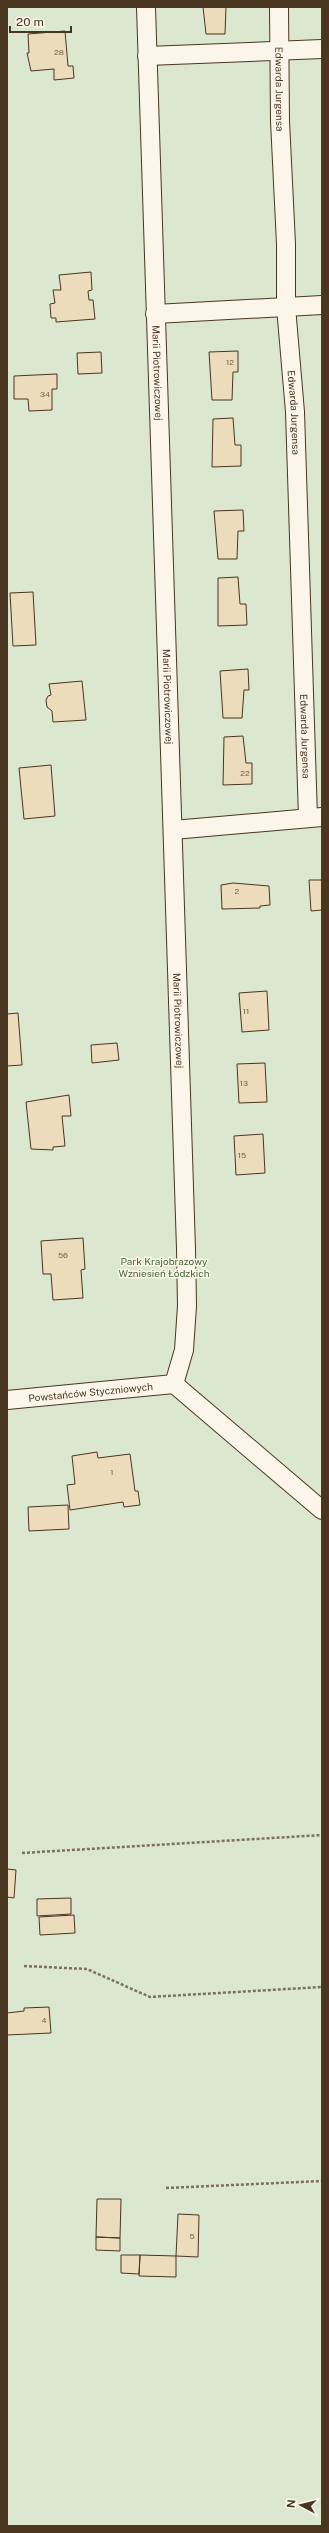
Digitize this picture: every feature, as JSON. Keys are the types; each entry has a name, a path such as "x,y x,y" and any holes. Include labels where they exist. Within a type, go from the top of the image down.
{"street":[{"name":"Marii Piotrowiczowej","path":"146,7 187,1306 184,1350 174,1384"},
{"name":"Edwarda Jurgensa","path":"279,7 279,51 286,244 286,307 295,412 315,818"},
{"path":"147,56 322,49"},
{"path":"155,314 322,305"},
{"path":"173,830 315,818"},
{"path":"174,1384 322,1510"},
{"name":"Powstańców Styczniowych","path":"7,1400 174,1384"}],"path":[{"path":"22,1853 322,1835"},
{"path":"24,1966 87,1969 150,1997 322,1987"},
{"path":"166,2188 322,2181"}],"green space":[{"name":"Park Krajobrazowy Wzniesień Łódzkich","path":"7,7 322,7 322,2526 7,2526"}],"building":[{"path":"203,7 226,7 225,34 206,34"},
{"path":"65,31 68,66 73,66 74,78 54,80 54,69 31,71 27,53 29,53 28,34"},
{"path":"91,272 92,290 88,291 89,300 93,300 95,319 56,322 56,318 51,318 50,304 55,303 53,290 61,290 59,275"},
{"path":"238,351 238,372 233,372 232,400 212,400 209,352"},
{"path":"101,352 102,373 78,374 77,353"},
{"path":"57,374 57,389 52,389 52,410 29,411 28,399 14,399 14,376"},
{"path":"233,418 235,445 241,445 241,466 212,467 213,419"},
{"path":"243,510 244,531 238,531 237,559 218,559 214,511"},
{"path":"238,577 240,604 246,604 247,625 218,626 218,578"},
{"path":"33,592 36,645 13,646 10,593"},
{"path":"248,669 249,690 244,690 242,718 223,718 220,671"},
{"path":"82,681 86,720 53,722 52,711 47,707 46,700 48,696 51,695 49,684"},
{"path":"243,736 246,763 252,763 252,784 223,785 224,737"},
{"path":"51,765 55,816 24,819 19,768"},
{"path":"309,880 322,880 322,910 311,911"},
{"path":"233,883 269,886 270,905 260,906 260,908 222,909 221,885"},
{"path":"267,991 269,1030 242,1032 239,993"},
{"path":"18,1013 22,1065 7,1066 7,1014"},
{"path":"117,1043 119,1060 92,1063 91,1045"},
{"path":"265,1063 267,1102 239,1103 237,1064"},
{"path":"69,1095 71,1116 62,1116 65,1146 53,1147 53,1150 31,1149 26,1102"},
{"path":"263,1134 265,1173 236,1175 234,1136"},
{"path":"83,1238 85,1269 81,1270 83,1298 53,1300 51,1274 43,1274 41,1241"},
{"path":"97,1452 98,1458 130,1454 135,1491 138,1491 140,1505 124,1507 123,1502 70,1510 67,1485 75,1484 72,1456"},
{"path":"68,1505 69,1529 29,1531 28,1507"},
{"path":"7,1869 16,1870 14,1898 7,1897"},
{"path":"71,1898 71,1914 37,1916 37,1899"},
{"path":"74,1915 75,1933 40,1935 39,1917"},
{"path":"49,2007 51,2033 7,2035 7,2013 24,2011 24,2008"},
{"path":"97,2199 121,2199 120,2238 96,2237"},
{"path":"178,2214 199,2215 198,2257 176,2256"},
{"path":"96,2237 120,2238 120,2251 96,2250"},
{"path":"121,2255 140,2255 139,2274 121,2273"},
{"path":"140,2255 176,2256 176,2277 139,2276"}]}
